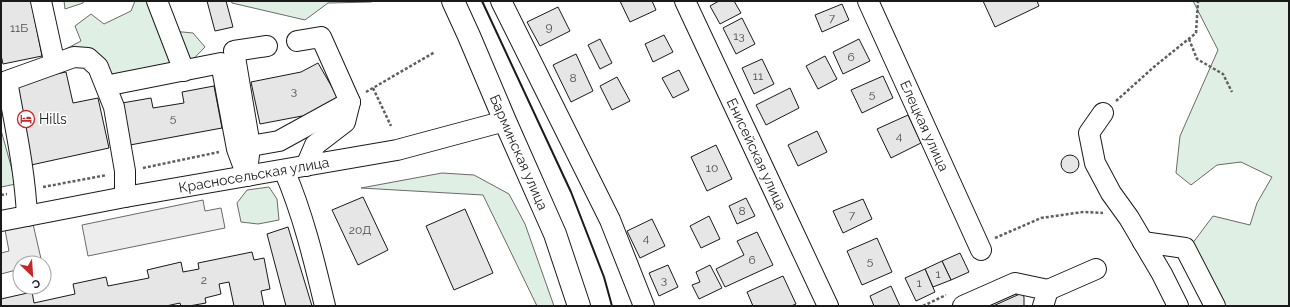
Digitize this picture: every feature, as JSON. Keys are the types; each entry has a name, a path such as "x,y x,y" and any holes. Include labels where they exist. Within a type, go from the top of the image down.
{"main road":[{"name":"Барминская улица","path":"453,1 470,36 505,121 555,234 579,306"}],"street":[{"path":"41,1 53,56"},
{"path":"157,1 184,71"},
{"path":"501,1 610,220 644,306"},
{"name":"Енисейская улица","path":"685,1 828,306"},
{"name":"Елецкая улица","path":"868,1 980,247"},
{"path":"297,41 322,37 350,102 345,122 315,145 306,166"},
{"path":"246,176 234,51 267,46"},
{"path":"27,216 24,177 7,81 74,57 88,58 98,67 114,107 125,171 125,197"},
{"path":"115,84 221,63 244,147"},
{"path":"244,147 279,141 350,102"},
{"path":"1103,113 1089,133 1095,163 1111,192 1128,216 1162,274 1178,306"},
{"name":"Красносельская улица","path":"1,219 27,216 125,197 397,150 505,121"},
{"path":"284,170 293,190 306,230 325,306"},
{"path":"1143,242 1185,248 1215,306"},
{"path":"963,306 1015,283 1045,298 1096,269"}],"path":[{"path":"1103,113 1155,66 1196,33 1198,1"},
{"path":"1189,38 1197,59 1223,74 1232,92"},
{"path":"350,102 435,52"},
{"path":"373,88 390,126"},
{"path":"980,247 1041,218 1083,212 1128,216"}],"green space":[{"path":"64,1 84,1 83,3 65,9"},
{"path":"135,1 165,1 172,31 193,33 205,47 173,80 118,93 64,50 81,41 75,26 91,14 104,24 131,11"},
{"path":"231,1 373,1 328,3 305,20 232,3"},
{"path":"1193,1 1289,1 1289,306 1213,306 1189,248 1213,216 1250,225 1257,203 1272,177 1241,162 1217,165 1191,185 1176,173 1180,136 1218,50"},
{"path":"1,130 16,184 1,187"},
{"path":"442,173 474,175 509,194 525,224 554,306 537,306 483,195 361,188"},
{"path":"269,187 277,199 279,220 258,224 241,222 237,203 247,190"}],"shaded area":[{"path":"203,200 205,211 221,208 225,228 88,256 82,225"},
{"path":"33,224 40,255 12,255 12,271 1,274 1,253 9,251 5,230"}],"building":[{"path":"1,1 31,1 42,56 3,64 1,55"},
{"path":"207,1 226,1 233,27 215,31"},
{"path":"620,1 652,1 656,10 630,22"},
{"path":"719,1 734,1 741,13 720,24 710,6"},
{"path":"983,1 1037,1 1039,6 995,27"},
{"path":"842,4 849,20 822,32 815,15"},
{"path":"558,7 570,31 540,46 527,22"},
{"path":"742,18 755,44 736,54 723,28"},
{"path":"664,35 673,52 653,62 645,44"},
{"path":"600,39 612,63 600,69 588,45"},
{"path":"859,39 870,61 843,74 833,52"},
{"path":"576,54 593,91 571,102 553,65"},
{"path":"825,56 837,79 818,89 806,66"},
{"path":"762,59 774,84 754,94 742,68"},
{"path":"318,63 340,101 305,121 302,116 260,124 251,82 301,72"},
{"path":"679,70 689,90 673,98 662,78"},
{"path":"66,72 73,103 98,98 109,148 31,165 13,83"},
{"path":"883,76 893,98 862,113 851,90"},
{"path":"617,77 630,101 612,110 600,86"},
{"path":"214,86 222,128 130,145 122,103 151,98 153,108 184,103 182,92"},
{"path":"790,88 799,108 766,125 756,105"},
{"path":"908,115 921,143 891,158 877,129"},
{"path":"817,131 827,152 798,166 788,145"},
{"path":"716,145 732,179 707,191 691,157"},
{"path":"1070,155 1074,156 1078,160 1078,168 1074,172 1070,173 1066,172 1062,168 1061,164 1062,160 1066,156"},
{"path":"363,197 388,250 358,265 332,210"},
{"path":"746,198 755,216 737,224 729,206"},
{"path":"863,199 872,219 843,233 833,211"},
{"path":"465,209 493,273 454,290 426,226"},
{"path":"709,216 720,239 701,248 690,226"},
{"path":"652,219 665,246 640,258 627,231"},
{"path":"288,227 312,306 286,306 267,234"},
{"path":"757,232 773,265 725,287 716,269 744,255 737,241"},
{"path":"877,238 892,272 862,285 847,251"},
{"path":"252,252 254,260 264,258 270,289 261,291 264,306 234,306 229,282 219,284 221,294 205,298 206,303 189,306 181,306 180,303 166,306 1,306 1,299 19,295 33,295 34,303 75,294 73,284 106,277 108,286 149,278 147,270 181,262 183,272 199,269 198,263"},
{"path":"960,253 969,272 951,280 942,261"},
{"path":"942,261 951,280 933,287 925,269"},
{"path":"668,265 678,287 659,296 649,273"},
{"path":"710,265 722,288 699,299 692,285 700,282 696,272"},
{"path":"925,269 935,292 916,301 905,278"},
{"path":"783,276 796,304 791,306 753,306 747,292"},
{"path":"891,286 900,306 874,306 870,296"},
{"path":"1022,293 1024,297 1024,306 993,306"}],"wall":[{"path":"482,1 571,192 604,277 612,306"}],"place":[{"name":"Hills","path":"26,119"}]}
